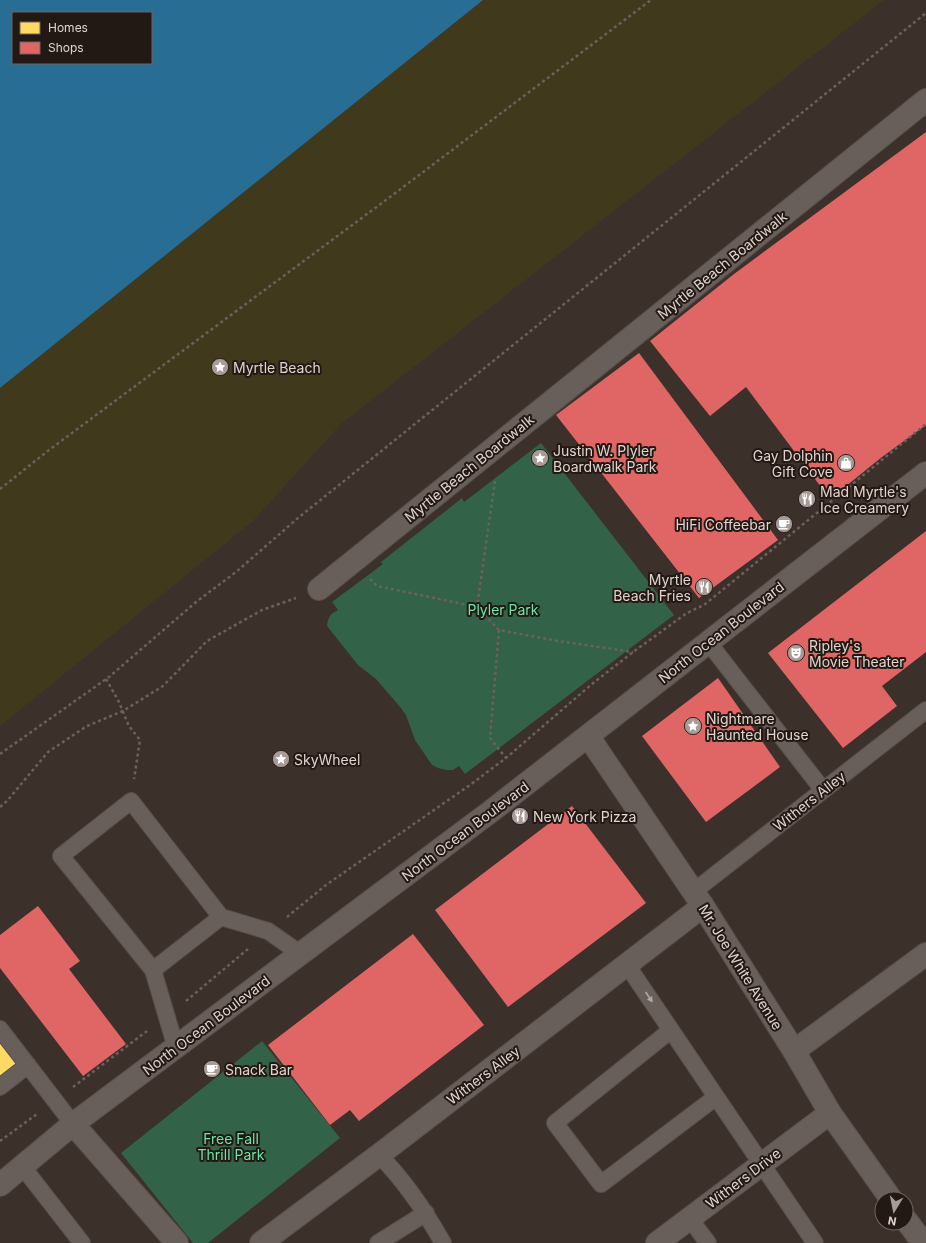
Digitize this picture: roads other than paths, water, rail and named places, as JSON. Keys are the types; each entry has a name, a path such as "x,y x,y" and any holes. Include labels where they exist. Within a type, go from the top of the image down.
{"street":[{"name":"Myrtle Beach Boardwalk","path":"319,589 926,100"},
{"name":"North Ocean Boulevard","path":"0,1185 74,1124 490,812 926,472"},
{"name":"Mr. Joe White Avenue","path":"588,736 698,899 794,1051 830,1113 885,1191"},
{"name":"Withers Alley","path":"269,1241 627,965 698,899"},
{"path":"794,1051 926,954"},
{"name":"Withers Drive","path":"657,1243 830,1113"},
{"path":"74,1124 177,1243"},
{"path":"914,1231 923,1243"}],"lane":[{"path":"708,642 823,790"},
{"name":"Withers Alley","path":"698,899 823,790 926,710"},
{"path":"176,1048 153,970 61,856 131,801 221,917 268,932 301,954"},
{"path":"153,970 221,917"},
{"path":"627,965 815,1243"},
{"path":"0,1029 74,1124"},
{"path":"671,1030 555,1122 601,1184 716,1097"},
{"path":"0,1087 28,1065"},
{"path":"379,1155 393,1169 426,1212 443,1243"},
{"path":"22,1166 82,1243"},
{"path":"378,1243 426,1212"},
{"path":"690,1219 708,1243"}],"water":[{"path":"0,0 483,0 0,388"}],"place":[{"name":"Myrtle Beach","path":"220,367"},
{"name":"Justin W. Plyler Boardwalk Park","path":"540,458"},
{"name":"Gay Dolphin Gift Cove","path":"846,463"},
{"name":"Mad Myrtle's Ice Creamery","path":"807,499"},
{"name":"HiFi Coffeebar","path":"784,524"},
{"name":"Myrtle Beach Fries","path":"704,587"},
{"name":"Ripley's Movie Theater","path":"796,653"},
{"name":"Nightmare Haunted House","path":"693,726"},
{"name":"SkyWheel","path":"281,759"},
{"name":"New York Pizza","path":"520,816"},
{"name":"Snack Bar","path":"212,1069"}],"park label":[{"name":"Plyler Park","path":"503,609"},
{"name":"Free Fall Thrill Park","path":"231,1146"}]}
